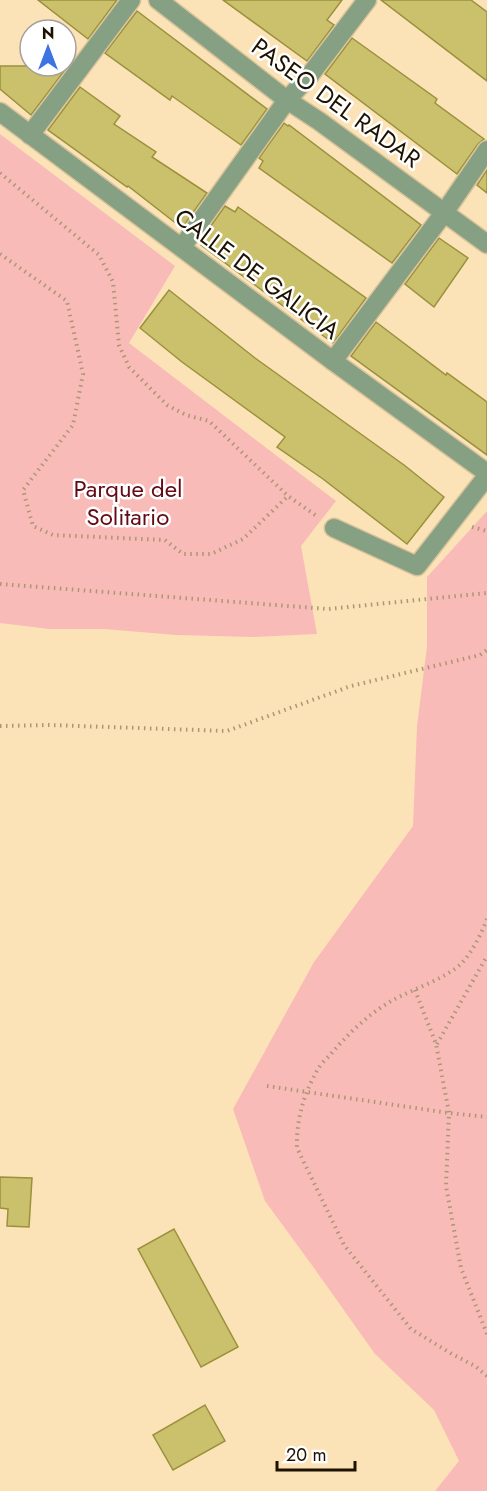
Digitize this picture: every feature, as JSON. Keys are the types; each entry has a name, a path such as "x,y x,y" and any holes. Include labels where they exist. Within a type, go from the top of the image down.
{"street":[{"path":"30,135 131,0"},
{"name":"PASEO DEL RADAR","path":"158,0 287,100 487,244"},
{"path":"182,247 287,100 310,75 367,0"},
{"name":"CALLE DE GALICIA","path":"0,112 487,474"},
{"path":"333,361 444,213 487,150"},
{"path":"334,528 417,566 487,474"}],"path":[{"path":"0,173 99,255 113,282 119,345 129,367 167,405 186,415 209,421 288,496 334,528"},
{"path":"0,254 67,301 83,374 73,424 23,490 33,526 52,535 165,540 183,554 210,554 243,539 288,496"},
{"path":"0,584 328,609 487,592"},
{"path":"0,726 49,725 227,731 351,686 480,655 487,650"},
{"path":"487,919 472,949 461,963 439,978 393,1000 373,1013 354,1029 319,1068 302,1105 296,1132 297,1148 344,1245 411,1329 475,1366 487,1376"},
{"path":"436,1044 487,956"},
{"path":"415,990 436,1044 449,1113 446,1186 461,1268 487,1334"},
{"path":"267,1086 487,1117"}],"green space":[{"name":"Parque del Solitario","path":"0,134 175,266 129,343 336,501 301,546 317,634 253,637 176,635 104,629 49,629 0,623"},
{"path":"487,511 487,1491 435,1491 459,1461 434,1410 375,1354 265,1201 233,1109 314,962 413,826 417,726 427,646 427,577"}],"building":[{"path":"38,0 117,0 88,39 78,31 78,18 61,18"},
{"path":"223,0 342,0 327,20 334,25 307,61"},
{"path":"381,0 471,0 487,12 487,81"},
{"path":"137,11 267,109 241,145 172,96 170,100 105,53"},
{"path":"352,38 437,99 435,103 484,139 457,174 325,74"},
{"path":"0,66 18,66 18,78 59,78 31,115 0,89"},
{"path":"80,87 120,116 114,124 156,152 152,157 207,193 182,228 128,186 48,130"},
{"path":"284,123 421,225 392,263 259,168 263,161 259,158"},
{"path":"487,170 487,193 477,185"},
{"path":"225,206 235,212 238,207 366,298 333,343 201,245 200,241"},
{"path":"439,238 468,258 434,307 405,284"},
{"path":"169,290 255,358 404,465 444,497 407,544 323,479 277,447 285,437 182,362 140,328"},
{"path":"376,322 446,375 447,373 487,402 487,455 351,356"},
{"path":"0,1177 32,1178 29,1227 7,1226 8,1209 0,1208"},
{"path":"174,1229 238,1347 201,1367 138,1249"},
{"path":"205,1405 225,1441 173,1470 153,1435"}]}
